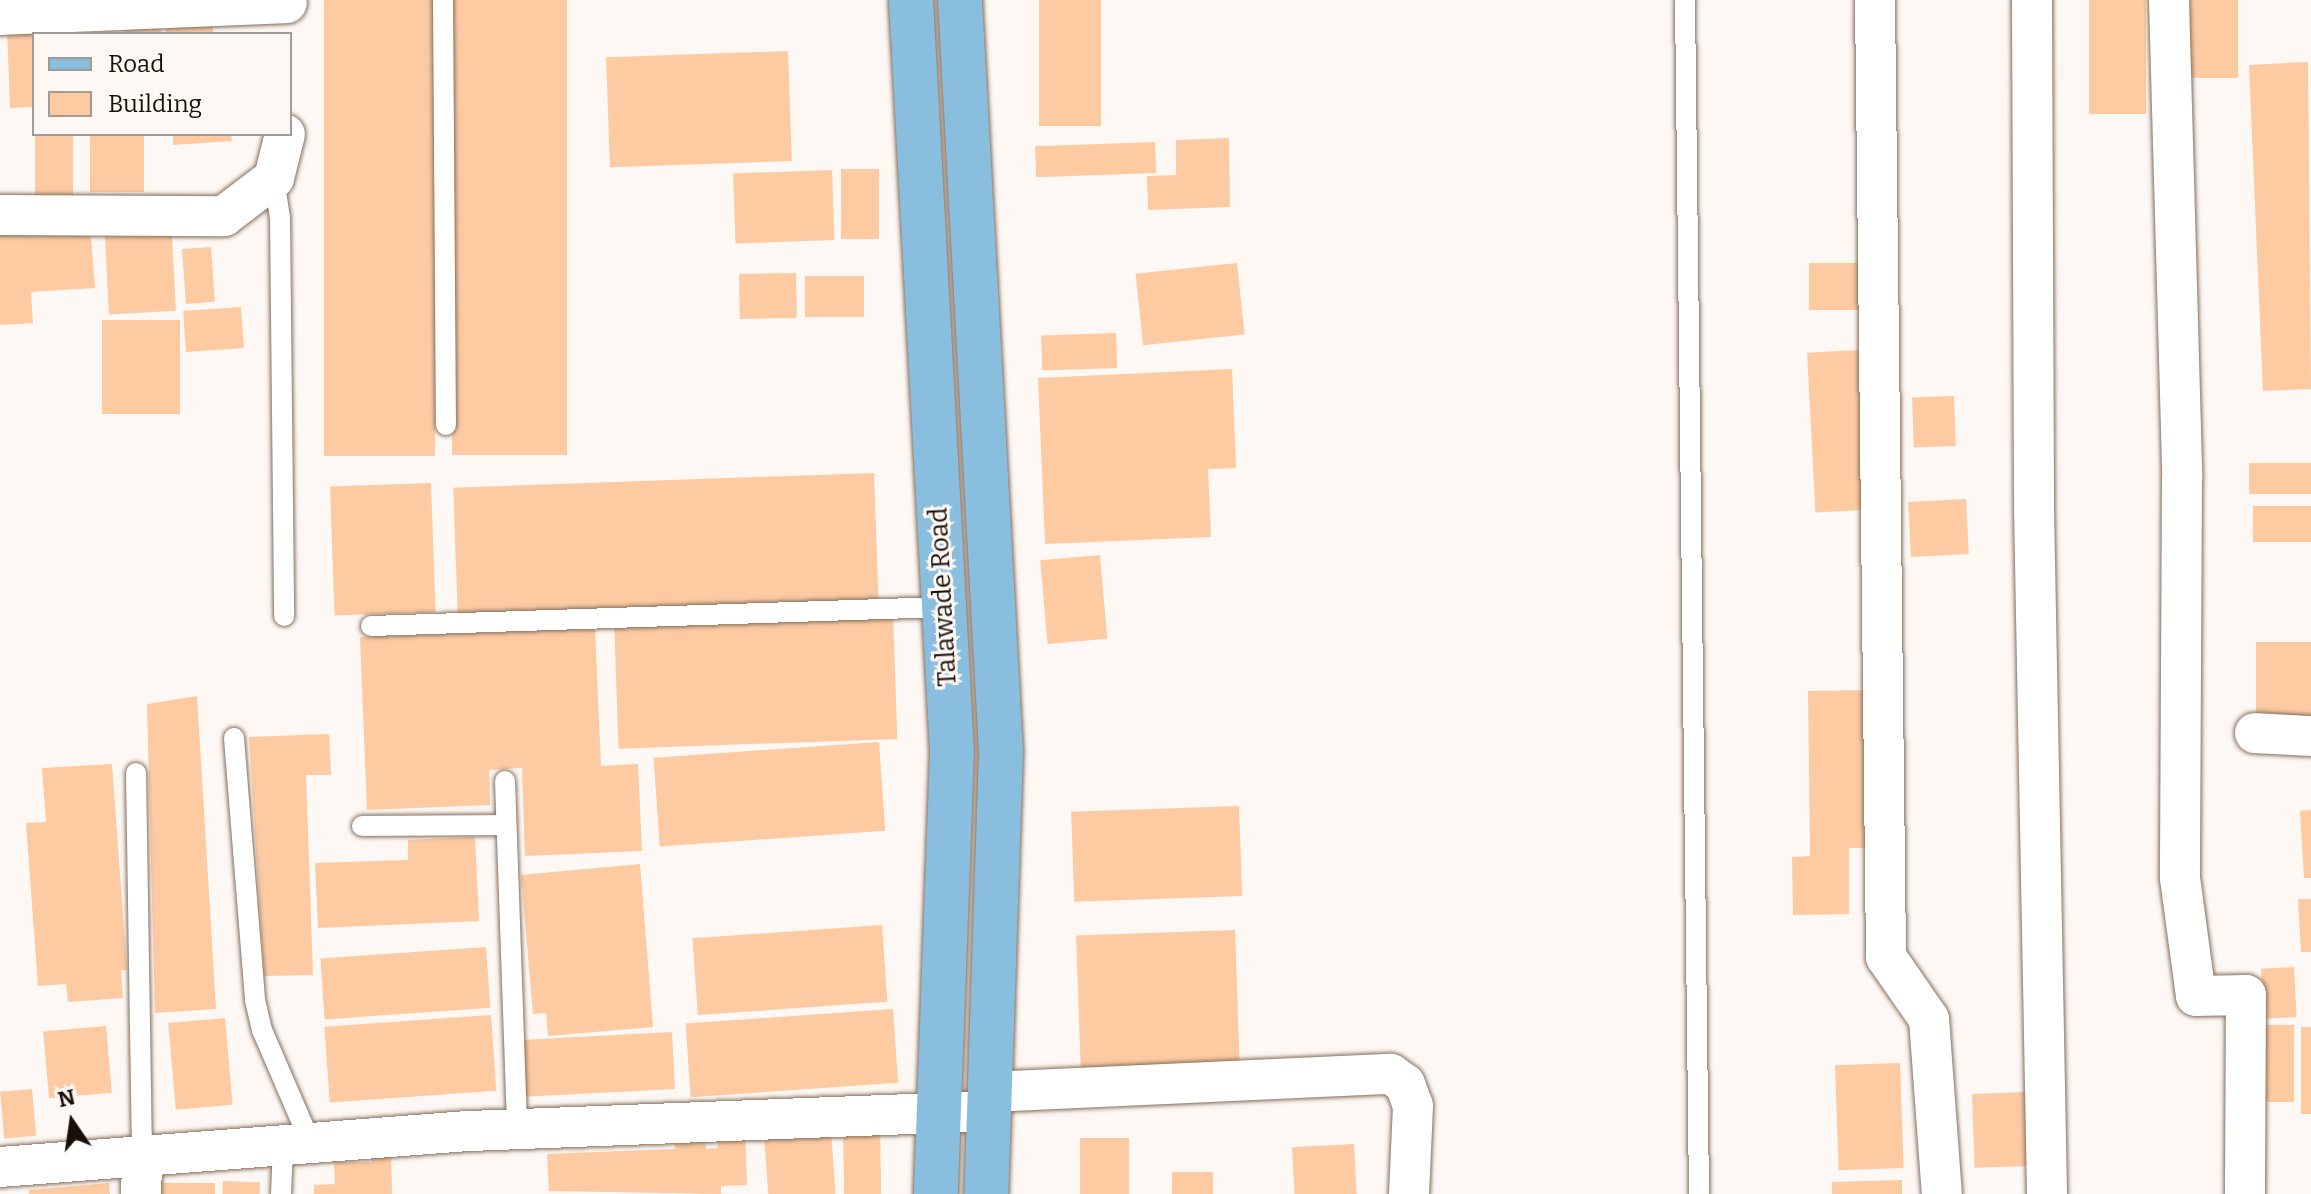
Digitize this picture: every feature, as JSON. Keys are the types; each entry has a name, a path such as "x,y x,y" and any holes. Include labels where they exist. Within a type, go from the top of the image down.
{"main road":[{"name":"Talawade Road","path":"911,0 952,752 936,1194"},
{"name":"Talawade Road","path":"960,0 1001,751 986,1194"}],"street":[{"path":"1875,0 1886,957 1929,1019 1942,1194"},
{"path":"2032,0 2034,509 2047,1194"},
{"path":"2169,0 2182,479 2180,878 2196,996 2246,995 2245,1194"},
{"path":"0,15 287,12"},
{"path":"0,215 224,216 274,178 284,136"},
{"path":"2255,733 2311,736"},
{"path":"0,1167 142,1176 297,1145 517,1130 939,1111 989,1101 1391,1074 1405,1084 1413,1106 1409,1194"}],"lane":[{"path":"443,0 446,425"},
{"path":"1685,0 1699,1194"},
{"path":"274,178 280,232 284,616"},
{"path":"371,626 944,607"},
{"path":"234,738 255,1000 297,1145 281,1194"},
{"path":"136,773 142,1176"},
{"path":"505,781 517,1130"},
{"path":"362,826 506,825"}],"building":[{"path":"324,0 435,0 435,456 324,456"},
{"path":"452,0 567,0 567,455 452,455"},
{"path":"1039,0 1101,0 1101,126 1039,126"},
{"path":"2089,0 2146,0 2146,114 2089,114"},
{"path":"2190,0 2238,0 2238,78 2190,78"},
{"path":"160,14 161,32 124,32 123,16"},
{"path":"212,18 213,32 166,32 166,21"},
{"path":"39,28 39,32 32,32 32,107 10,108 7,29"},
{"path":"788,51 792,161 610,167 606,57"},
{"path":"2308,62 2311,389 2263,391 2249,65"},
{"path":"35,136 73,136 73,197 35,197"},
{"path":"90,136 144,136 144,192 90,192"},
{"path":"173,136 231,136 232,141 173,145"},
{"path":"1229,138 1230,207 1148,210 1147,176 1176,175 1176,140"},
{"path":"1155,142 1156,173 1036,177 1035,146"},
{"path":"841,169 879,169 879,239 841,239"},
{"path":"832,170 834,240 736,243 733,173"},
{"path":"171,218 176,311 109,314 104,222"},
{"path":"90,223 95,288 31,292 33,323 0,325 0,228"},
{"path":"211,247 215,302 186,304 182,249"},
{"path":"1237,263 1245,335 1143,345 1136,274"},
{"path":"1809,263 1865,263 1865,310 1809,310"},
{"path":"796,273 797,318 740,319 739,274"},
{"path":"805,276 864,276 864,317 805,317"},
{"path":"241,307 244,348 186,352 183,311"},
{"path":"102,320 180,320 180,414 102,414"},
{"path":"1116,333 1117,368 1042,371 1041,336"},
{"path":"1859,350 1867,510 1815,513 1807,353"},
{"path":"1232,369 1236,468 1208,469 1211,537 1045,544 1038,378"},
{"path":"1954,396 1956,446 1914,447 1912,397"},
{"path":"2249,463 2311,463 2311,494 2249,494"},
{"path":"874,473 879,602 458,617 453,488"},
{"path":"431,483 436,612 335,615 330,487"},
{"path":"1966,499 1969,554 1911,557 1908,502"},
{"path":"2253,506 2311,506 2311,542 2253,542"},
{"path":"1100,555 1107,639 1048,644 1040,560"},
{"path":"893,614 897,739 619,749 614,624"},
{"path":"595,628 601,766 638,764 642,851 525,856 522,768 489,770 490,805 367,810 360,637"},
{"path":"2256,642 2311,642 2311,723 2256,723"},
{"path":"1868,690 1870,848 1849,848 1849,914 1793,915 1792,857 1810,856 1808,691"},
{"path":"197,696 216,1009 155,1013 147,704"},
{"path":"329,734 331,775 306,775 313,975 264,976 249,737"},
{"path":"879,742 885,831 660,847 654,758"},
{"path":"112,764 127,970 121,970 123,998 68,1002 66,984 38,986 26,823 46,822 42,768"},
{"path":"1239,806 1242,896 1074,902 1071,812"},
{"path":"2311,810 2311,878 2304,878 2300,811"},
{"path":"475,837 479,921 318,928 315,863 408,860 408,840"},
{"path":"640,864 653,1027 548,1036 546,1013 533,1014 521,875"},
{"path":"2298,899 2311,899 2311,952 2301,952"},
{"path":"882,925 887,1002 698,1015 692,938"},
{"path":"1235,930 1240,1077 1081,1082 1076,936"},
{"path":"486,947 490,1008 325,1019 320,959"},
{"path":"2294,967 2297,1017 2264,1019 2261,969"},
{"path":"893,1009 898,1083 691,1097 686,1024"},
{"path":"491,1015 496,1091 330,1102 324,1027"},
{"path":"225,1018 233,1105 176,1110 168,1023"},
{"path":"2262,1025 2294,1025 2294,1102 2262,1102"},
{"path":"106,1026 112,1093 49,1098 43,1031"},
{"path":"2301,1027 2311,1027 2311,1114 2301,1114"},
{"path":"672,1032 675,1089 519,1097 516,1040"},
{"path":"1900,1063 1904,1168 1839,1170 1835,1065"},
{"path":"32,1089 36,1136 4,1139 0,1092"},
{"path":"2026,1092 2029,1166 1975,1168 1972,1094"},
{"path":"880,1126 881,1194 844,1194 843,1127"},
{"path":"745,1127 747,1185 721,1186 721,1194 549,1191 547,1154 675,1149 674,1132 705,1130 706,1149 718,1148 717,1128"},
{"path":"831,1131 835,1194 768,1194 764,1136"},
{"path":"1080,1138 1129,1138 1129,1194 1080,1194"},
{"path":"1354,1144 1357,1194 1295,1194 1292,1147"},
{"path":"391,1152 392,1194 314,1194 314,1185 335,1184 334,1162 372,1162 372,1153"},
{"path":"1172,1172 1213,1172 1213,1194 1172,1194"},
{"path":"1902,1180 1902,1194 1832,1194 1832,1182"},
{"path":"223,1181 260,1182 260,1194 223,1194"},
{"path":"109,1183 110,1194 29,1194 29,1190"},
{"path":"153,1183 215,1183 215,1194 153,1194"}]}
